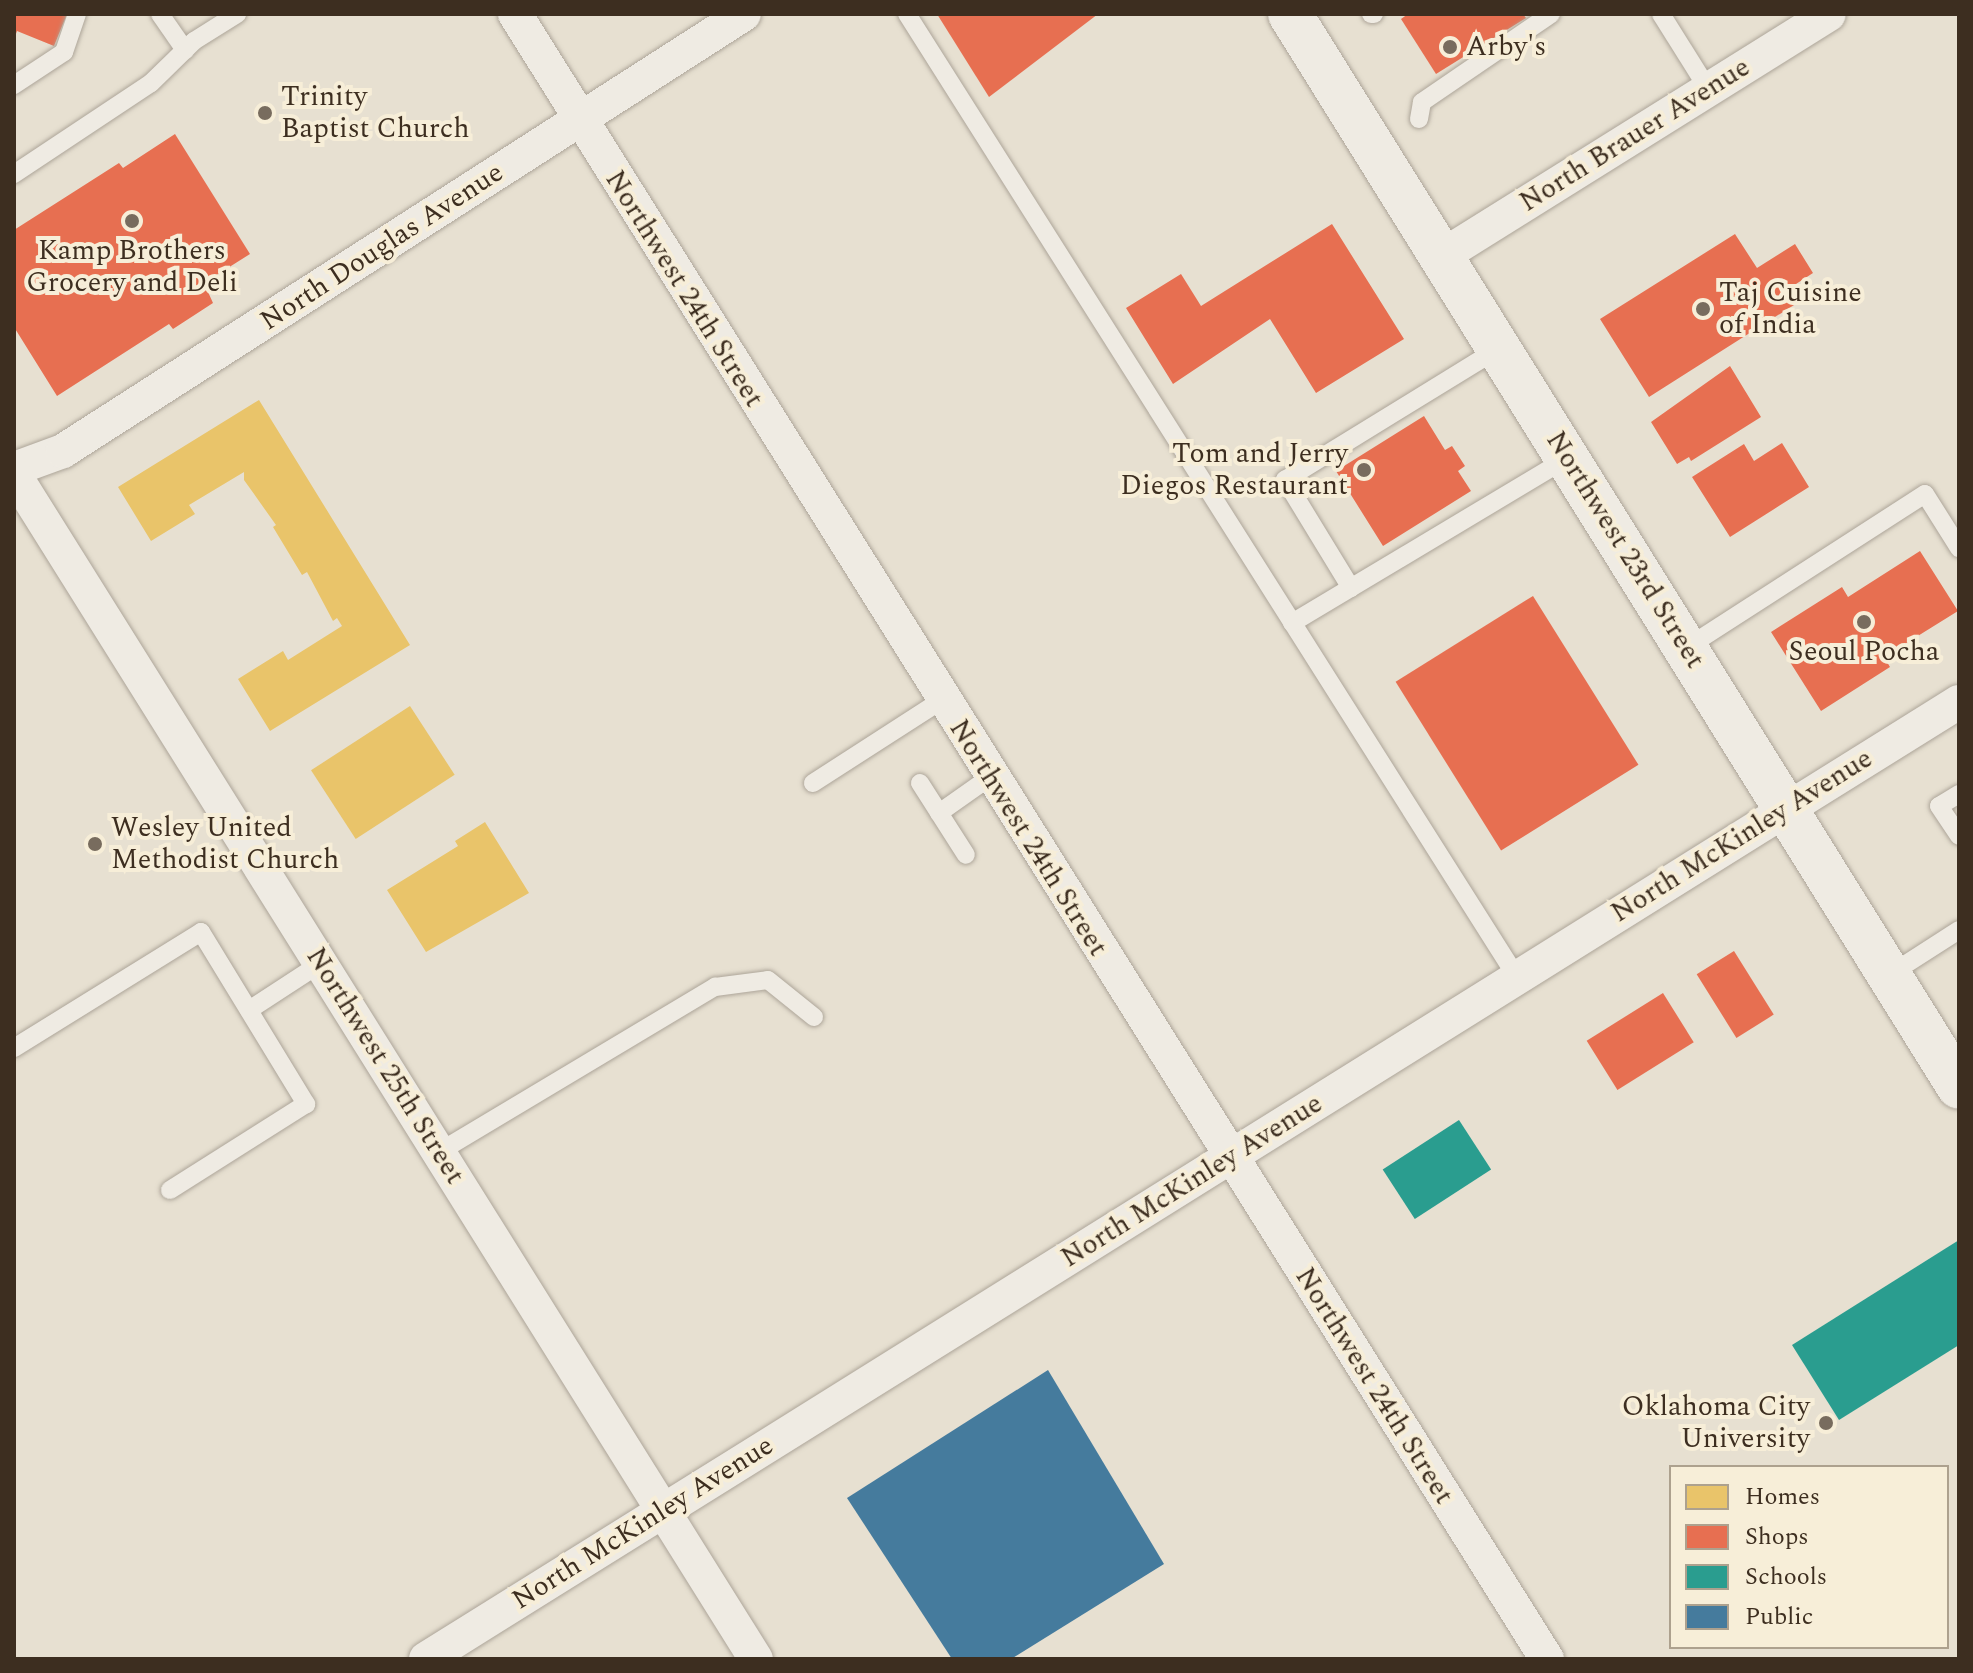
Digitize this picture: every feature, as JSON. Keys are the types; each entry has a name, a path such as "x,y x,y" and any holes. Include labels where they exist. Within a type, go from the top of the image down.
{"main road":[{"name":"Northwest 23rd Street","path":"1290,14 1959,1087"}],"street":[{"name":"Northwest 24th Street","path":"515,14 1229,1159 1547,1659"},
{"name":"North Douglas Avenue","path":"14,472 63,451 744,14"},
{"name":"North Brauer Avenue","path":"1442,256 1829,14"},
{"name":"Northwest 25th Street","path":"14,472 756,1659"},
{"name":"North McKinley Avenue","path":"426,1659 1959,702"}],"lane":[{"path":"14,85 64,52 77,14"},
{"path":"160,14 185,50"},
{"path":"14,174 151,83 185,50 237,14"},
{"path":"907,14 1516,976"},
{"path":"1419,119 1422,102 1551,14"},
{"path":"1661,14 1708,89"},
{"path":"1351,588 1285,480 1499,348"},
{"path":"1292,623 1568,458"},
{"path":"1686,648 1925,494 1959,548"},
{"path":"813,783 942,700"},
{"path":"939,813 990,777"},
{"path":"920,783 966,855"},
{"path":"1959,794 1939,806 1959,836"},
{"path":"1889,975 1959,930"},
{"path":"14,1048 201,932 306,1104 170,1190"},
{"path":"249,1010 321,963"},
{"path":"439,1152 715,987 768,980 814,1017"}],"building: Homes":[{"path":"259,400 410,645 270,731 238,679 283,651 288,660 342,626 337,618 333,621 307,572 302,575 273,527 276,525 244,480 244,472 189,505 195,514 151,541 118,487"},
{"path":"410,706 455,775 356,839 311,770"},
{"path":"485,822 529,893 426,952 387,890 458,846 455,841"}],"building: Shops":[{"path":"14,14 67,14 54,46 17,31 14,39"},
{"path":"937,14 1098,14 989,97"},
{"name":"Arby's","path":"1408,14 1523,14 1526,18 1436,74 1401,19"},
{"path":"175,134 250,254 204,283 213,303 173,329 169,324 57,396 14,327 14,230 119,163 123,168"},
{"path":"1332,224 1404,339 1316,393 1270,319 1173,384 1126,308 1181,274 1201,306"},
{"name":"Taj Cuisine of India","path":"1735,234 1757,268 1795,244 1813,273 1796,284 1805,298 1649,397 1600,319"},
{"path":"1730,366 1761,417 1691,461 1689,457 1677,464 1651,422"},
{"path":"1424,416 1445,450 1452,446 1465,466 1458,471 1471,491 1383,546 1336,471"},
{"path":"1782,443 1809,487 1730,537 1692,477 1744,444 1754,461"},
{"name":"Seoul Pocha","path":"1920,551 1958,611 1884,657 1890,667 1821,711 1771,632 1842,587 1848,597"},
{"path":"1533,596 1638,765 1501,851 1396,682"},
{"path":"1734,951 1774,1015 1736,1038 1697,974"},
{"path":"1663,993 1694,1042 1617,1090 1587,1041"}],"building: Schools":[{"path":"1459,1120 1491,1169 1415,1219 1383,1170"},
{"path":"1959,1240 1959,1345 1839,1420 1792,1345"}],"building: Public":[{"path":"1048,1370 1164,1564 1011,1659 952,1659 847,1498"}],"place":[{"name":"Arby's","path":"1450,47"},
{"name":"Trinity Baptist Church","path":"265,113"},
{"name":"Kamp Brothers Grocery and Deli","path":"132,221"},
{"name":"Taj Cuisine of India","path":"1703,309"},
{"name":"Tom and Jerry Diegos Restaurant","path":"1364,470"},
{"name":"Seoul Pocha","path":"1864,622"},
{"name":"Wesley United Methodist Church","path":"95,844"},
{"name":"Oklahoma City University","path":"1826,1423"}]}
